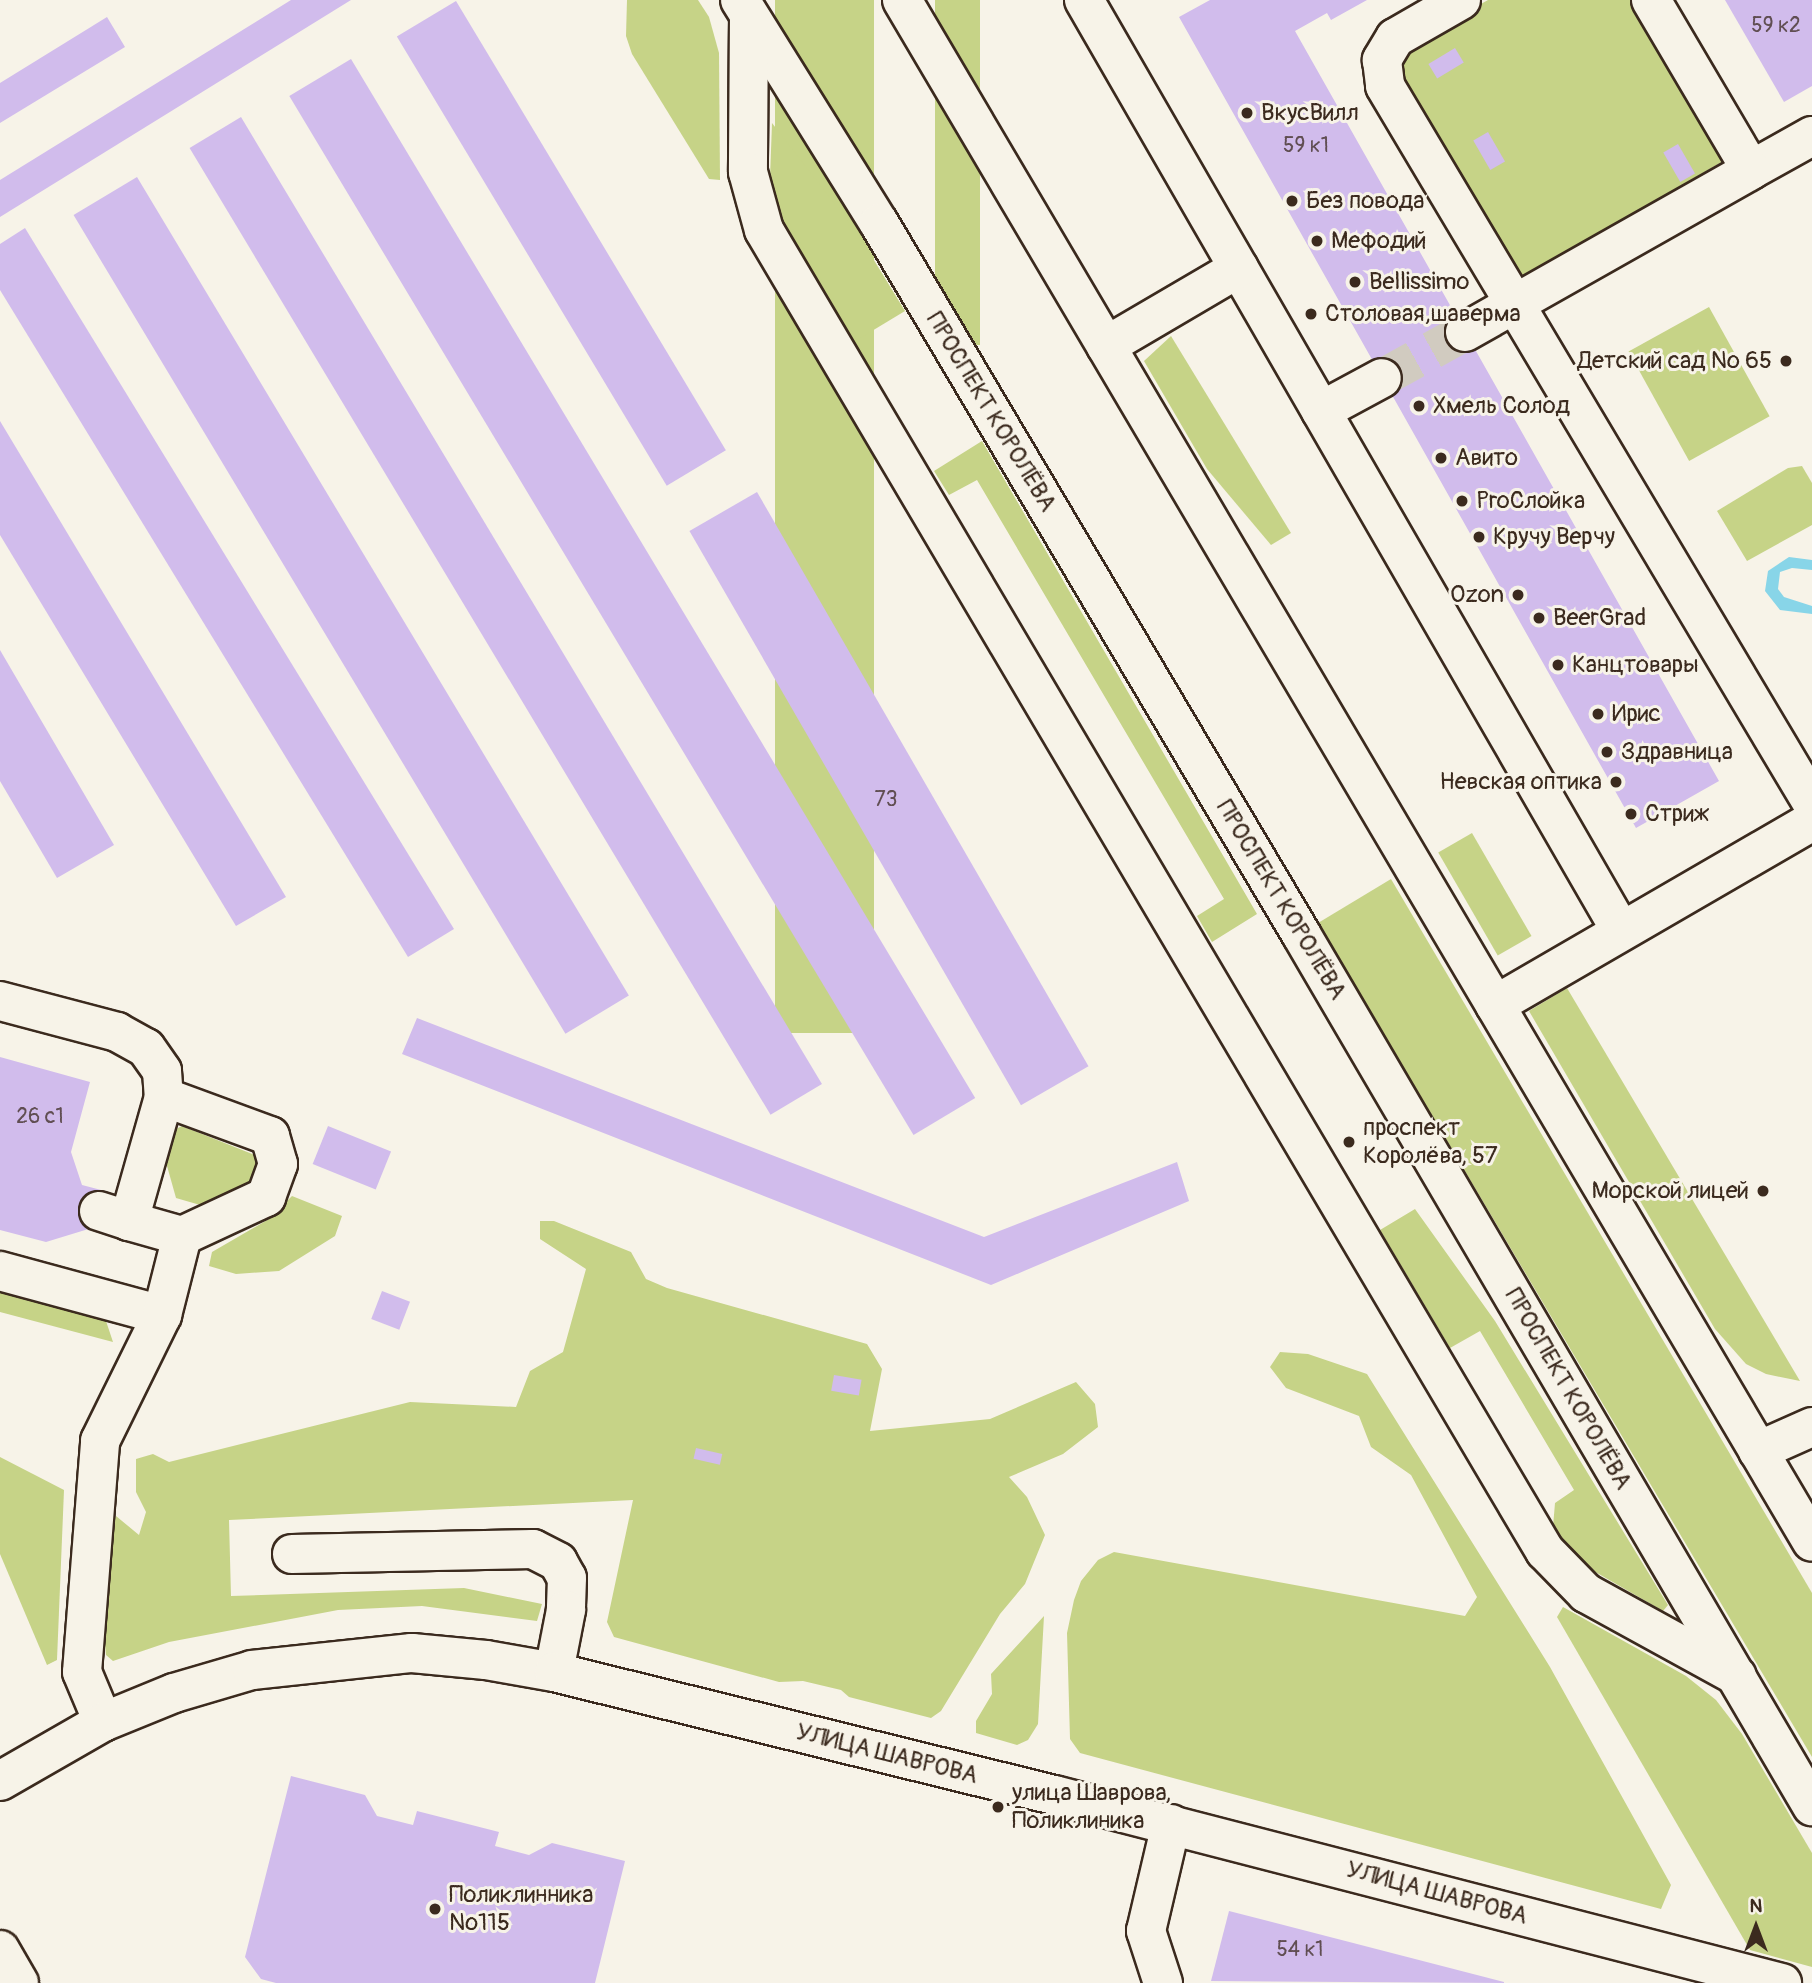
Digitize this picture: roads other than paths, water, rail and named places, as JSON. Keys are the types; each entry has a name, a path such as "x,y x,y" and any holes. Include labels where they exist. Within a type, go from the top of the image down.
{"street":[{"path":"902,0 1812,1542"},
{"path":"1084,0 1622,931"},
{"path":"1461,0 1395,38 1382,60 1385,86 1812,803"},
{"path":"1651,0 1751,170"},
{"path":"744,8 748,172 764,230 1545,1550 1586,1593 1737,1676"},
{"name":"ПРОСПЕКТ КОРОЛЁВА","path":"744,8 914,283 1812,1806"},
{"path":"1465,332 1812,136"},
{"path":"1106,346 1239,268"},
{"path":"1321,411 1382,378"},
{"path":"1495,1004 1812,821"},
{"path":"0,1001 117,1032 146,1048 162,1072 164,1097 114,1216 182,1236 266,1197 278,1152 270,1136 164,1097"},
{"path":"103,1722 82,1672 100,1441 162,1315 182,1236"},
{"path":"0,1271 162,1315"},
{"path":"1758,1451 1812,1427"},
{"path":"292,1554 533,1549 558,1562 568,1578 566,1610 554,1672"},
{"name":"УЛИЦА ШАВРОВА","path":"0,1782 103,1722 174,1693 265,1668 412,1653 554,1672 1171,1824 1782,1983"},
{"path":"1163,1983 1146,1931 1171,1824"},
{"path":"0,1950 19,1983"}],"water":[{"path":"1789,557 1812,560 1812,570 1792,568 1780,572 1778,589 1784,597 1812,606 1812,614 1780,610 1765,591 1768,571"}],"tunnel":[{"path":"1382,378 1465,332"}],"place":[{"name":"ВкусВилл","path":"1247,113"},
{"name":"Без повода","path":"1292,201"},
{"name":"Мефодий","path":"1317,241"},
{"name":"Bellissimo","path":"1355,282"},
{"name":"Столовая,шаверма","path":"1311,314"},
{"name":"Детский сад № 65","path":"1786,361"},
{"name":"Хмель Солод","path":"1419,406"},
{"name":"Авито","path":"1441,458"},
{"name":"ProСлойка","path":"1462,501"},
{"name":"Кручу Верчу","path":"1479,537"},
{"name":"Ozon","path":"1518,595"},
{"name":"BeerGrad","path":"1539,618"},
{"name":"Канцтовары","path":"1558,665"},
{"name":"Ирис","path":"1598,714"},
{"name":"Здравница","path":"1607,752"},
{"name":"Невская оптика","path":"1616,782"},
{"name":"Стриж","path":"1631,814"},
{"name":"проспект Королёва, 57","path":"1349,1142"},
{"name":"Морской лицей","path":"1763,1191"},
{"name":"улица Шаврова, Поликлиника","path":"998,1807"},
{"name":"Поликлинника №115","path":"435,1909"}]}
